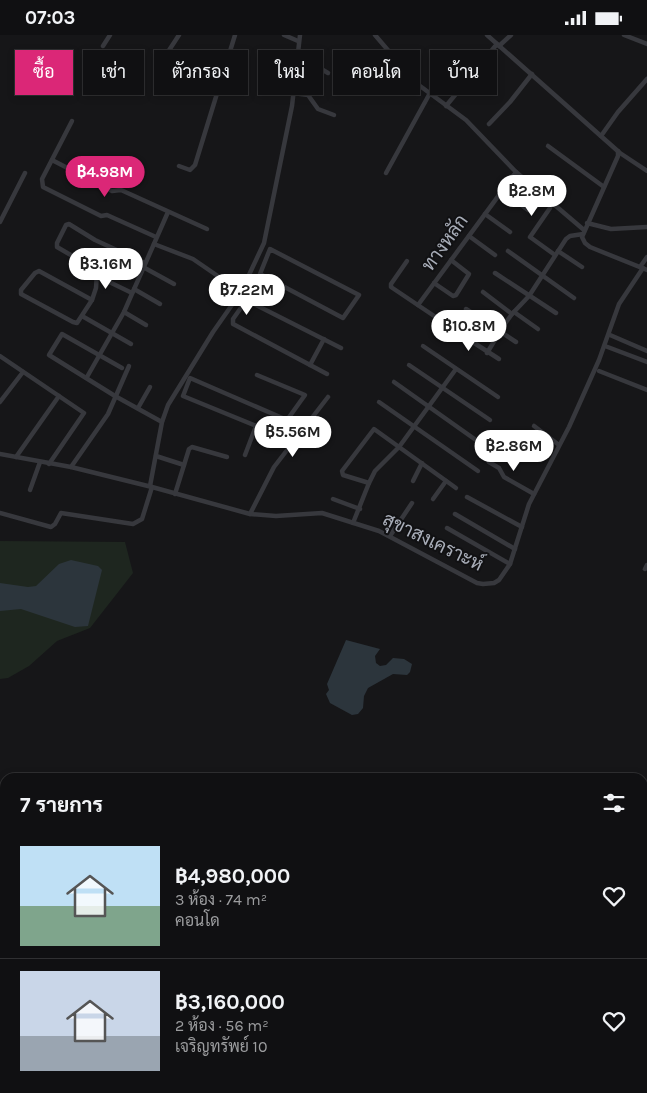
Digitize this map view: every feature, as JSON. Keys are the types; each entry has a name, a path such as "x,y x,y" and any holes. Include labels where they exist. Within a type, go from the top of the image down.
{"street":[{"path":"103,46 110,35"},
{"path":"169,50 179,35"},
{"path":"178,166 190,170 196,165 235,35"},
{"path":"284,35 298,41"},
{"path":"297,50 300,35"},
{"path":"375,35 409,75 430,93 386,173"},
{"path":"487,35 600,136 647,171"},
{"path":"446,106 498,45 511,35"},
{"path":"624,35 647,44"},
{"path":"323,70 328,73"},
{"path":"490,124 532,74"},
{"path":"600,136 647,79"},
{"path":"0,513 51,527 56,524 62,513 133,524 142,519 151,486 162,422 168,405 213,332 241,292 264,243 293,95"},
{"path":"308,95 318,109 334,115"},
{"path":"432,95 474,128 516,172 584,232"},
{"path":"72,121 42,179 43,187 101,216 107,215 156,237"},
{"path":"548,146 604,187"},
{"path":"618,151 618,156 587,223 583,241 590,247 643,269"},
{"path":"52,160 112,191 121,190 207,229"},
{"name":"ทางหลัก","path":"418,305 516,172"},
{"path":"0,222 25,173"},
{"path":"502,191 528,210"},
{"path":"550,208 530,237 582,267"},
{"path":"87,377 124,312 168,212"},
{"path":"485,214 510,232"},
{"path":"587,223 611,229 647,227"},
{"path":"160,304 99,277 93,268 57,247 56,243 67,224 144,265 174,284"},
{"path":"487,353 513,313 529,296 544,275 556,253 570,236 584,232"},
{"path":"469,236 495,255"},
{"path":"154,244 193,259 241,292"},
{"path":"270,249 359,295 343,318 260,274 265,262 270,249"},
{"path":"508,251 574,298"},
{"name":"สุขาสงเคราะห์","path":"0,453 72,467 151,486 250,514 276,516 322,513 379,531 450,570 483,584 494,583 510,564 529,504 569,427 610,335 620,302 643,269 647,257"},
{"path":"258,259 265,262"},
{"path":"434,283 453,296 456,295 469,274 451,259"},
{"path":"407,261 391,286 446,324"},
{"path":"92,300 39,271 35,273 21,290 22,294 77,323 92,300 96,288 96,273"},
{"path":"495,273 556,313"},
{"path":"483,293 538,329"},
{"path":"327,374 233,324 233,319 245,301 248,301 341,348"},
{"path":"230,309 238,313"},
{"path":"466,309 516,342"},
{"path":"124,312 146,325"},
{"path":"82,316 131,344"},
{"path":"451,328 499,359"},
{"path":"122,368 64,335 60,335 50,353 50,357 162,422"},
{"path":"610,335 647,351"},
{"path":"310,365 324,339"},
{"path":"618,351 623,340"},
{"path":"605,345 647,363"},
{"path":"423,347 498,397"},
{"path":"0,356 84,413 49,464"},
{"path":"408,365 490,420"},
{"path":"72,467 108,413 129,366"},
{"path":"353,523 369,483 376,471 399,447 456,369"},
{"path":"599,371 647,390"},
{"path":"0,402 23,372"},
{"path":"257,375 305,395 288,420 276,434 183,396 190,378 288,420"},
{"path":"394,382 490,450"},
{"path":"179,386 186,389"},
{"path":"138,408 150,387"},
{"path":"16,457 59,396"},
{"path":"250,514 274,467 328,397"},
{"path":"379,402 478,471"},
{"path":"245,455 256,426"},
{"path":"534,426 559,445"},
{"path":"369,483 344,475 342,471 374,429 456,488"},
{"path":"174,494 189,449 192,447 228,457"},
{"path":"156,455 184,465"},
{"path":"30,490 40,462"},
{"path":"489,462 499,468 504,477 534,495"},
{"path":"413,481 422,463"},
{"path":"433,499 446,481"},
{"path":"467,497 522,527"},
{"path":"333,499 360,509"},
{"path":"390,536 412,503"},
{"path":"455,514 515,549"},
{"path":"447,528 510,564"}],"shaded area":[{"path":"0,541 125,542 133,573 90,628 57,641 29,666 8,678 0,679"},
{"path":"71,560 98,566 102,570 88,626 75,627 21,609 0,611 0,583 28,587 36,586 59,564"},
{"path":"346,640 380,649 375,656 376,663 380,666 386,665 393,658 404,659 412,664 407,675 393,674 368,688 364,696 363,708 358,714 352,715 330,703 326,694 329,690 327,684"}]}
